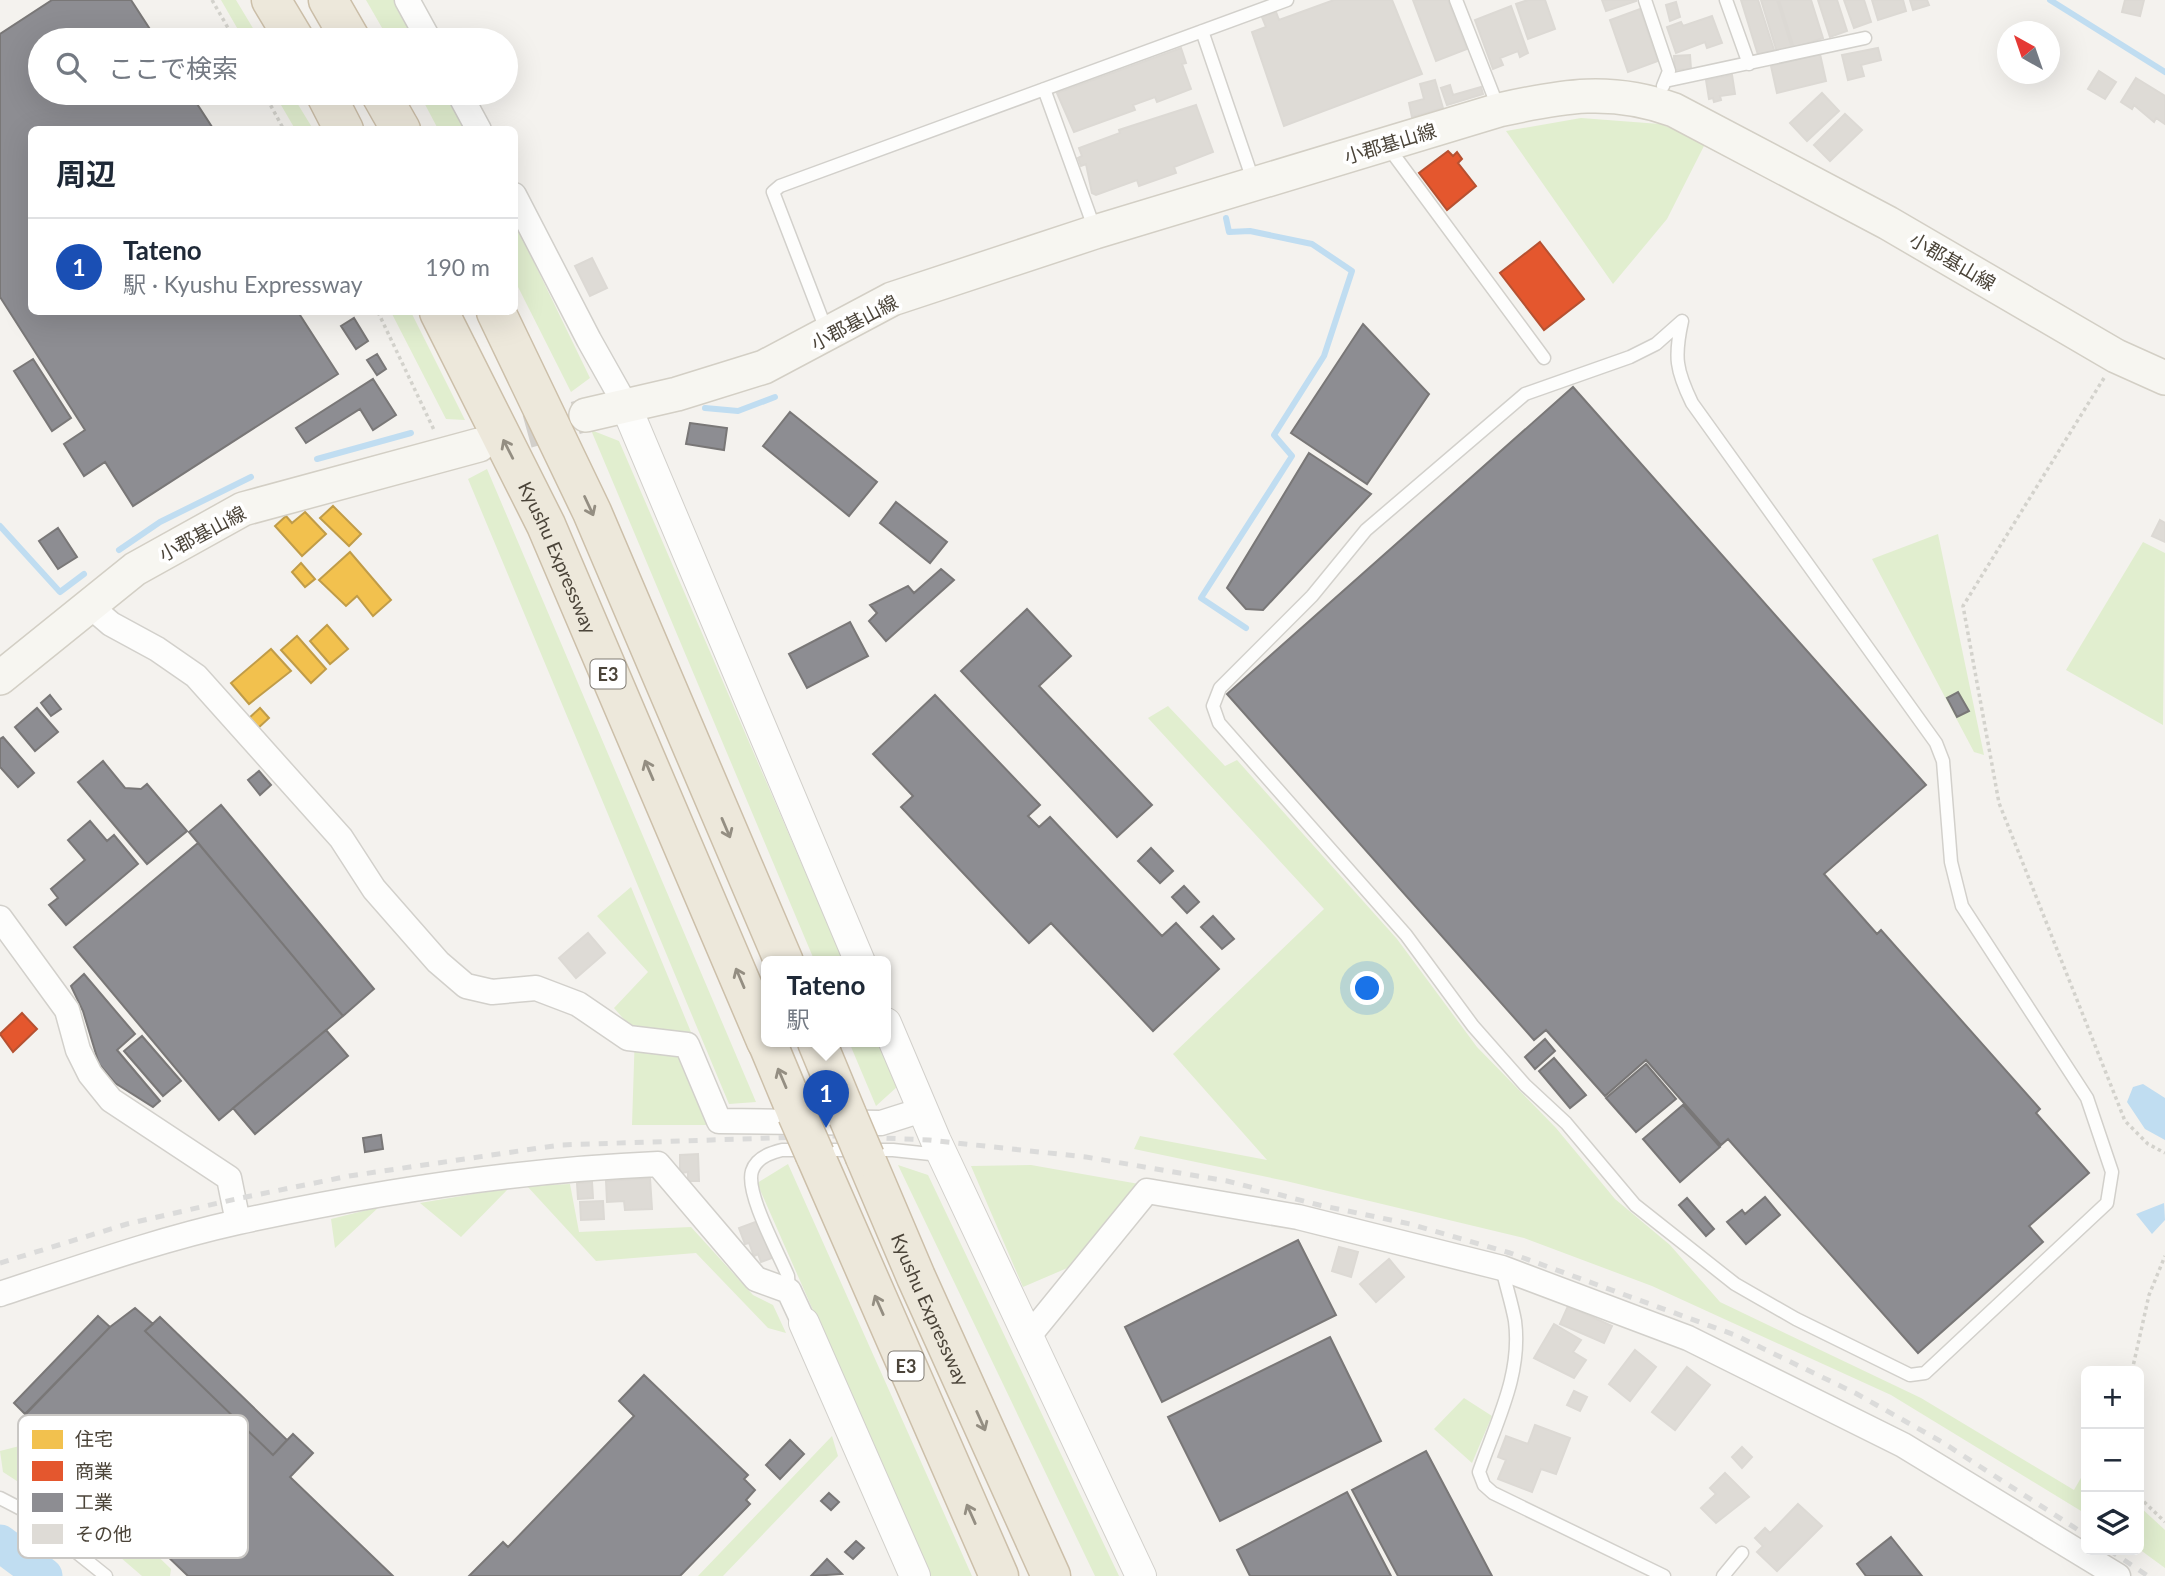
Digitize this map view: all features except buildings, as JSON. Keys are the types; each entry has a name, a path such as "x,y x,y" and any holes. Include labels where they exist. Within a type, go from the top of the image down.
{"highway":[{"path":"271,0 288,28"},
{"path":"328,0 344,28"},
{"path":"331,105 342,126"},
{"path":"387,105 399,126"},
{"name":"Kyushu Expressway","path":"441,315 546,525 761,1028"},
{"name":"E3","path":"497,315 592,512 781,956"},
{"name":"Kyushu Expressway","path":"769,1047 999,1576"},
{"name":"Kyushu Expressway","path":"819,1047 921,1290 1051,1576"}],"main road":[{"name":"小郡基山線","path":"586,415 677,394 764,367 828,336 892,299 1096,232 1385,144 1499,110 1563,96 1660,92 2116,356 2165,377"},
{"name":"小郡基山線","path":"0,678 146,562 243,509 479,445"}],"street":[{"path":"407,0 422,28"},
{"path":"465,105 477,126"},
{"path":"518,203 625,404 857,956"},
{"path":"90,606 111,624 158,649 197,676 341,838 383,899 438,962 466,986 492,992 536,988 578,1004 628,1038 687,1045 719,1121 881,1123 922,1110"},
{"path":"0,918 67,1010 78,1050 90,1074 111,1100 229,1178 238,1222"},
{"path":"891,1036 943,1156 1141,1576"},
{"path":"0,1294 128,1252 238,1222 435,1185 599,1167 658,1164 756,1279 789,1290 915,1576"},
{"path":"1028,1337 1147,1191 1298,1217 1502,1268 1688,1338 1903,1445 2119,1576"}],"lane":[{"path":"828,336 773,192 780,186 1287,0"},
{"path":"1457,0 1499,110"},
{"path":"1645,0 1669,71 1660,92"},
{"path":"1726,0 1749,64"},
{"path":"1202,31 1254,184"},
{"path":"1660,92 1749,64 1865,38"},
{"path":"1044,89 1096,232"},
{"path":"1385,144 1544,358"},
{"path":"1682,321 1675,351 1679,377 1692,403 1936,743 1943,761 1951,862 1962,906 2087,1098 2112,1172 2107,1203 1925,1373 1917,1376 1796,1319 1735,1284 1635,1205 1566,1123 1525,1086 1473,1026 1406,935 1219,723 1213,706 1220,688 1312,596 1366,530 1453,453 1525,394 1630,357 1656,344 1682,321"},
{"path":"789,1290 788,1276 753,1193 751,1174 756,1162 769,1152 782,1150 892,1150 943,1156"},
{"path":"1502,1268 1515,1321 1516,1362 1504,1410 1479,1472 1484,1485 1493,1493 1664,1576"},
{"path":"0,1498 18,1507"},
{"path":"1723,1576 1742,1552"},
{"path":"84,1558 106,1576"}],"path":[{"path":"212,0 227,28"},
{"path":"270,105 282,126"},
{"path":"379,315 445,454"},
{"path":"2116,356 2089,407 1963,606 1999,803 2125,1121 2148,1144 2165,1153"},
{"path":"2133,1366 2149,1294 2165,1256"},
{"path":"2144,1502 2165,1522"}],"green space":[{"path":"221,0 236,0 253,28 237,28"},
{"path":"366,0 396,0 413,28 382,28"},
{"path":"281,105 298,105 311,126 293,126"},
{"path":"425,105 457,105 468,126 436,126"},
{"path":"1581,118 1660,124 1706,142 1667,219 1613,284 1506,131"},
{"path":"518,229 590,378 571,392 518,287"},
{"path":"393,315 412,315 465,420 446,419"},
{"path":"591,430 619,441 841,956 812,956"},
{"path":"487,469 756,1102 729,1104 468,479"},
{"path":"1938,534 1984,755 1974,752 1872,559"},
{"path":"2143,542 2165,553 2163,725 2066,670"},
{"path":"1168,706 1225,766 1237,760 1397,939 1477,1047 1556,1128 1615,1199 1670,1245 1720,1302 1921,1398 2074,1490 2081,1478 2081,1511 1891,1395 1652,1286 1524,1238 1286,1181 1134,1149 1140,1136 1267,1160 1173,1054 1324,909 1148,718"},
{"path":"631,887 693,1037 711,1125 632,1125 635,1032 614,1008 648,972 597,916"},
{"path":"851,1047 881,1047 898,1086 876,1106"},
{"path":"788,1164 972,1576 930,1576 757,1183"},
{"path":"898,1165 928,1175 1119,1576 1095,1576"},
{"path":"1031,1165 1139,1184 1072,1266 1023,1287 971,1166"},
{"path":"570,1184 579,1232 691,1227 753,1295 773,1305 786,1333 768,1328 696,1253 596,1261 527,1186"},
{"path":"509,1188 461,1237 420,1203"},
{"path":"379,1207 335,1248 331,1219"},
{"path":"1464,1398 1492,1416 1472,1463 1434,1429"},
{"path":"832,1436 838,1456 723,1576 698,1576"},
{"path":"18,1446 18,1482 3,1472 0,1451"},
{"path":"2144,1511 2165,1530 2165,1568 2144,1553"},
{"path":"121,1558 160,1558 171,1569 170,1576 142,1576"}],"water":[{"path":"2143,1084 2165,1098 2165,1140 2145,1129 2127,1102 2133,1087"},
{"path":"2164,1203 2165,1220 2152,1234 2136,1214"}],"waterway":[{"path":"2050,0 2165,72"},
{"path":"1226,218 1229,232 1250,231 1312,244 1352,271 1324,356 1274,435 1292,456 1201,598 1246,628"},
{"path":"705,408 738,411 775,397"},
{"path":"317,459 411,433"},
{"path":"119,550 160,522 251,477"},
{"path":"0,526 60,592 84,574"},
{"path":"0,1543 18,1556"},
{"path":"20,1558 44,1576"}],"tunnel":[{"path":"479,445 586,415"}],"railway":[{"path":"0,1263 127,1224 236,1199 349,1176 560,1145 832,1136 929,1140 1086,1157 1227,1181 1319,1205 1410,1224 1510,1253 1735,1335 1857,1394 1942,1442 2081,1532"},
{"path":"2116,1555 2148,1576"}],"place":[{"name":"Tateno","path":"826,1128"}]}
